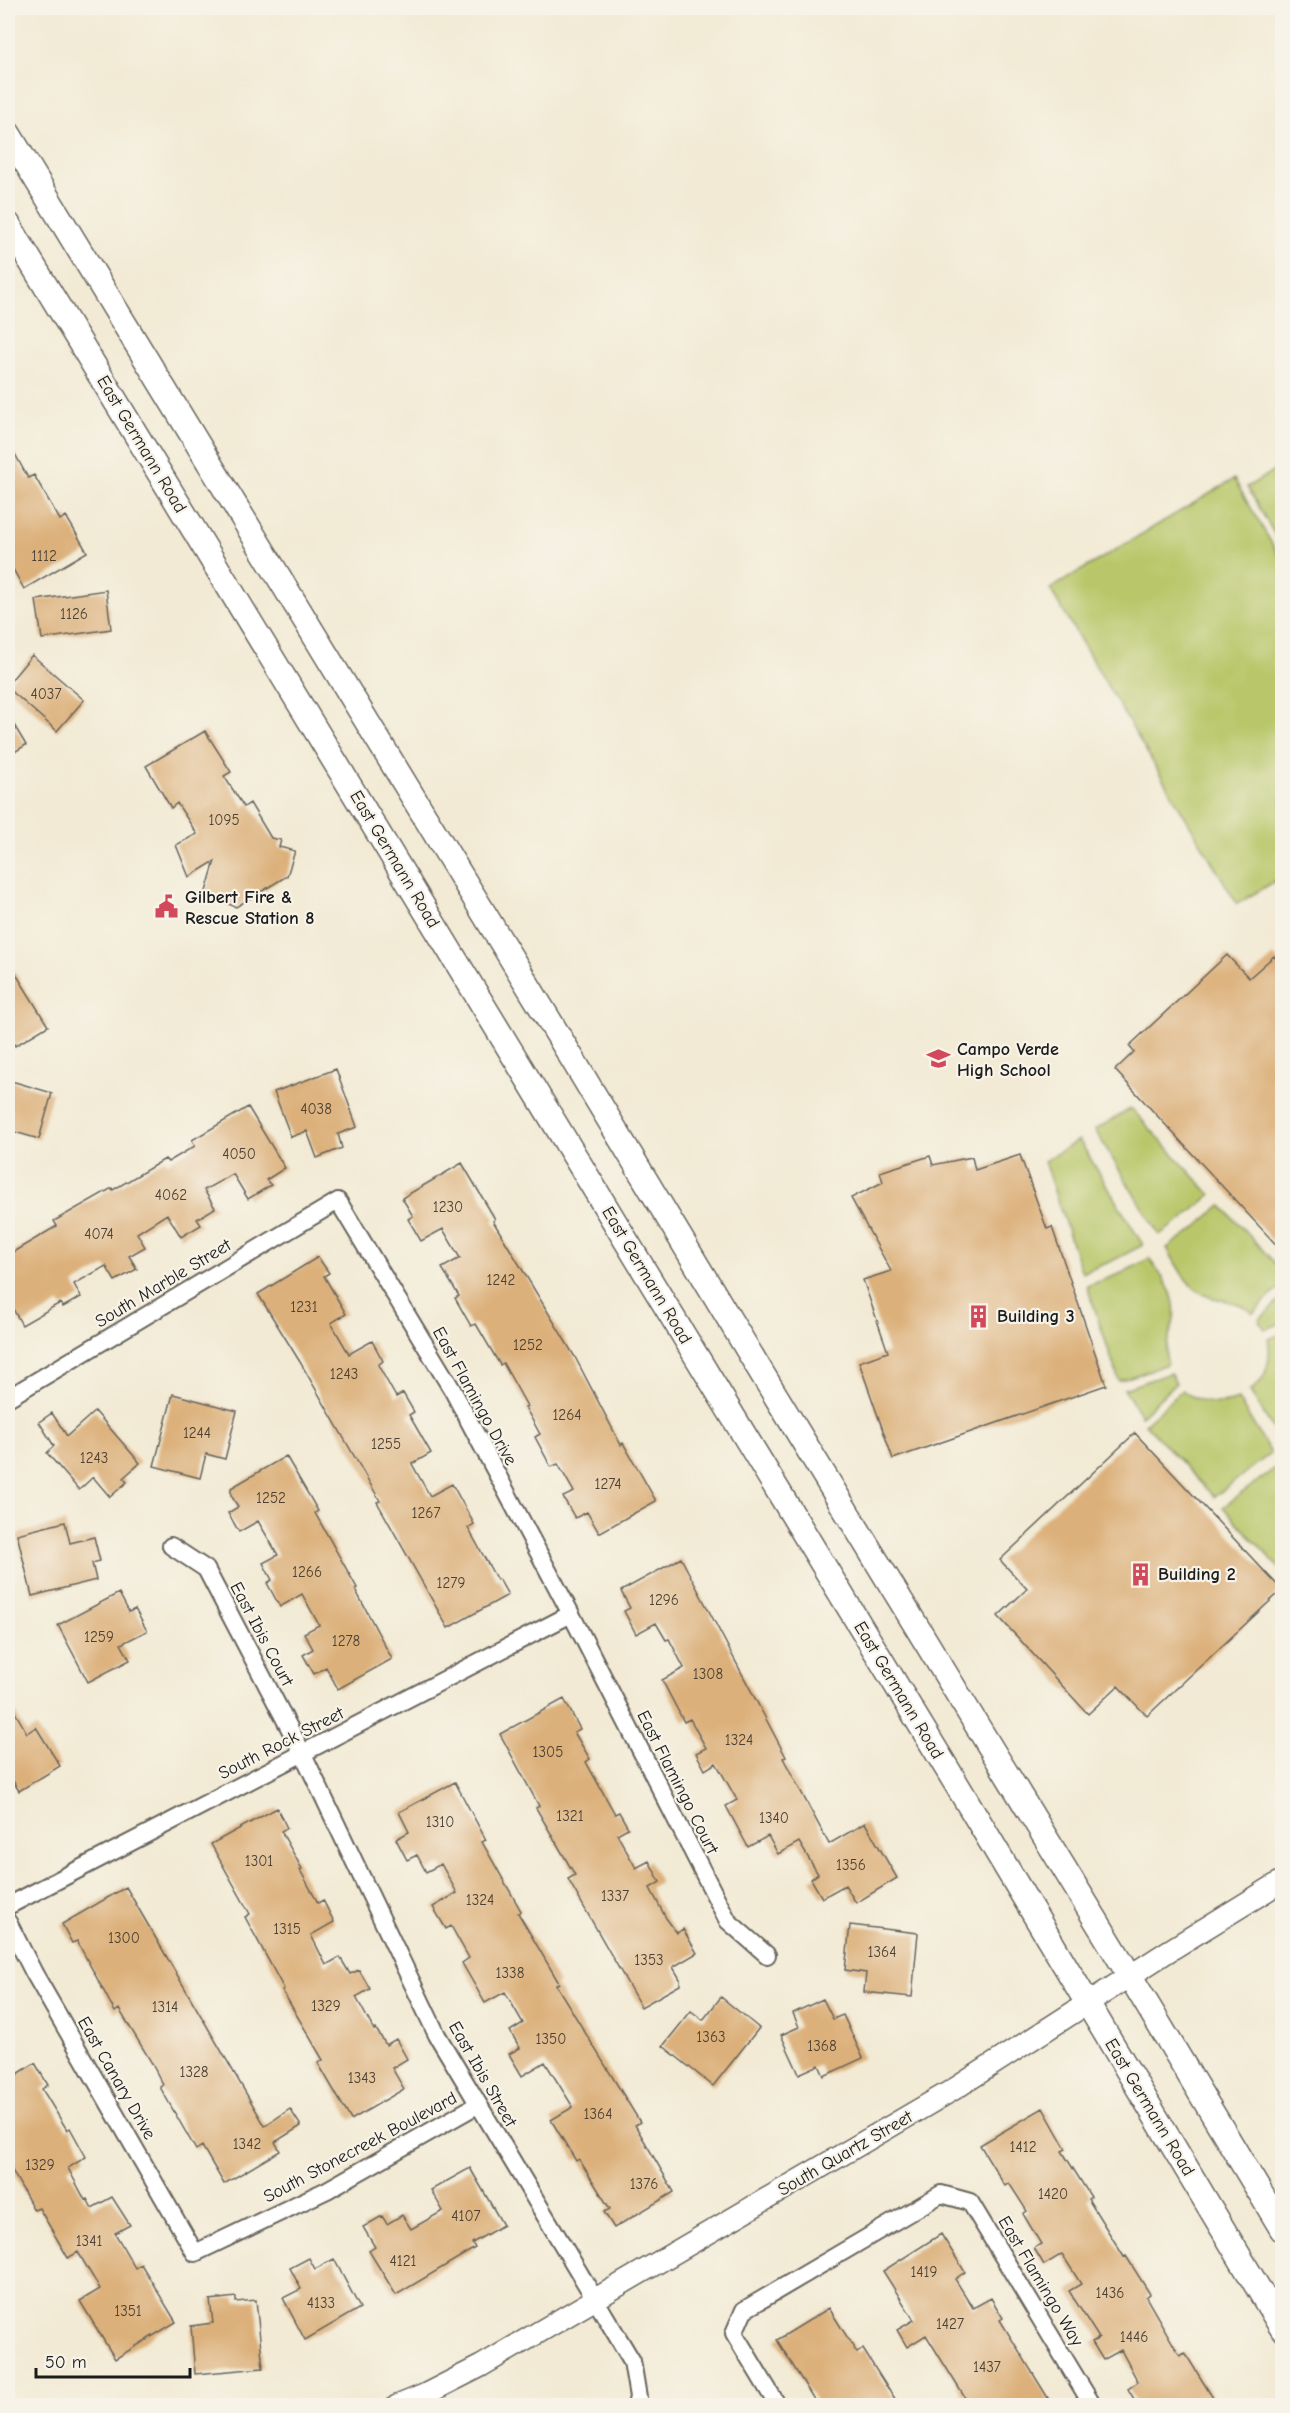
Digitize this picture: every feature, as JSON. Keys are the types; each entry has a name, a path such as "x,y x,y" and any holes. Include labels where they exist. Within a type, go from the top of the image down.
{"main road":[{"path":"8,133 1282,2229"},
{"name":"East Germann Road","path":"8,224 471,983 1282,2328"}],"street":[{"name":"South Marble Street","path":"8,1398 338,1201"},
{"name":"East Flamingo Drive","path":"338,1201 453,1391 571,1614"},
{"name":"East Ibis Court","path":"171,1546 206,1569 303,1754"},
{"name":"South Rock Street","path":"8,1906 571,1614"},
{"name":"East Flamingo Court","path":"571,1614 728,1921 767,1955"},
{"name":"East Ibis Street","path":"303,1754 437,2035 632,2361 638,2397 636,2406"},
{"name":"South Quartz Street","path":"397,2406 481,2366 956,2088 1282,1881"},
{"name":"East Canary Drive","path":"8,1922 34,1973 195,2253"},
{"name":"South Stonecreek Boulevard","path":"195,2253 327,2190 477,2105"},
{"name":"East Flamingo Way","path":"778,2406 734,2333 744,2310 941,2194 970,2202 1094,2406"}],"green space":[{"path":"1282,466 1282,547 1247,487"},
{"path":"1234,479 1282,561 1282,877 1237,904 1050,589"},
{"path":"1131,1108 1211,1195 1183,1219 1159,1235 1095,1130"},
{"path":"1079,1140 1143,1245 1082,1273 1044,1161"},
{"path":"1221,1205 1282,1271 1282,1285 1253,1313 1239,1304 1204,1295 1197,1290 1180,1271 1167,1248 1193,1230"},
{"path":"1150,1258 1168,1286 1175,1310 1166,1352 1167,1364 1119,1381 1087,1286 1122,1273"},
{"path":"1282,1298 1282,1323 1265,1329 1259,1320"},
{"path":"1282,1334 1282,1444 1250,1391 1261,1381 1267,1368 1268,1339"},
{"path":"1170,1373 1176,1383 1141,1416 1124,1389"},
{"path":"1182,1390 1202,1401 1223,1403 1238,1399 1271,1453 1214,1497 1145,1424"},
{"path":"1278,1466 1282,1474 1282,1571 1223,1507"}],"building":[{"path":"8,441 28,478 34,475 60,520 66,516 87,552 24,589 8,560"},
{"path":"106,590 111,629 42,639 36,600"},
{"path":"32,655 84,700 57,731 8,688 8,684"},
{"path":"8,715 26,745 8,756"},
{"path":"205,731 231,772 224,776 244,807 250,803 271,838 281,840 279,847 295,851 287,876 236,907 205,895 215,861 189,877 176,845 197,834 177,803 171,808 146,766"},
{"path":"1227,955 1249,978 1274,956 1282,965 1282,1251 1115,1070 1134,1052 1129,1046"},
{"path":"8,961 48,1026 15,1046 8,1034"},
{"path":"336,1069 357,1127 338,1134 342,1148 317,1158 307,1131 291,1137 274,1092"},
{"path":"8,1080 52,1093 39,1139 8,1130"},
{"path":"248,1107 285,1168 266,1180 271,1185 248,1199 233,1174 204,1190 215,1208 197,1219 201,1225 181,1237 167,1214 137,1233 145,1247 129,1256 137,1269 115,1281 106,1266 74,1284 81,1297 63,1307 60,1303 22,1325 8,1300 8,1255 57,1226 54,1221 165,1159 168,1162 195,1146 192,1140"},
{"name":"Building 3","path":"1020,1155 1047,1229 1052,1227 1106,1385 893,1459 859,1362 888,1352 863,1280 891,1271 851,1198 883,1182 880,1172 930,1156 933,1165 972,1157 975,1170"},
{"path":"462,1163 495,1219 493,1221 575,1357 621,1445 623,1443 656,1501 599,1533 587,1512 575,1518 563,1497 574,1492 558,1464 551,1467 535,1437 540,1434 503,1363 500,1365 476,1324 471,1326 455,1298 459,1296 442,1268 460,1258 443,1229 421,1241 408,1219 413,1216 402,1198"},
{"path":"318,1257 329,1273 324,1276 346,1314 331,1323 349,1354 372,1341 383,1361 378,1365 396,1397 403,1393 414,1412 409,1415 431,1453 412,1464 430,1496 452,1484 474,1524 468,1528 508,1595 448,1628 377,1502 380,1501 258,1294"},
{"path":"173,1394 237,1411 225,1459 206,1454 200,1478 154,1466"},
{"path":"95,1411 140,1463 123,1478 127,1482 110,1497 93,1477 79,1490 47,1453 54,1446 39,1422 52,1413 67,1436"},
{"name":"Building 2","path":"1135,1433 1282,1590 1147,1716 1118,1686 1088,1714 998,1616 1027,1589 1000,1560"},
{"path":"286,1456 318,1511 315,1513 357,1588 355,1589 392,1659 338,1689 326,1667 314,1674 303,1655 313,1649 304,1633 319,1625 302,1594 280,1607 267,1583 272,1580 263,1563 278,1555 258,1521 239,1532 228,1513 238,1507 231,1495 231,1488"},
{"path":"65,1522 70,1543 94,1537 100,1561 92,1563 96,1580 32,1596 17,1534"},
{"path":"681,1558 829,1844 865,1823 897,1878 856,1903 845,1885 822,1898 811,1879 818,1874 799,1842 778,1854 768,1836 748,1847 726,1806 737,1800 716,1763 705,1770 696,1753 706,1748 690,1719 684,1722 662,1680 684,1668 669,1639 666,1640 656,1623 636,1634 624,1611 630,1608 621,1591"},
{"path":"119,1593 129,1612 135,1609 147,1631 121,1644 130,1660 88,1682 58,1625"},
{"path":"564,1699 580,1729 574,1732 590,1759 586,1762 615,1814 619,1812 628,1828 617,1834 636,1868 649,1861 660,1882 650,1888 666,1918 677,1933 683,1929 697,1953 673,1967 680,1979 680,1985 641,2007 568,1879 575,1875 536,1808 539,1806 500,1734"},
{"path":"8,1700 27,1733 36,1727 60,1766 19,1791 8,1773"},
{"path":"455,1782 486,1840 482,1842 521,1911 518,1913 559,1983 556,1985 640,2122 635,2125 674,2192 614,2228 604,2212 610,2209 579,2159 576,2161 551,2120 573,2107 545,2062 522,2076 509,2054 520,2048 510,2031 523,2023 505,1992 485,2003 462,1963 469,1958 451,1926 446,1929 433,1907 457,1893 441,1864 426,1872 417,1855 407,1860 396,1839 409,1832 399,1812"},
{"path":"277,1808 287,1828 281,1831 302,1869 300,1870 318,1903 323,1900 334,1922 311,1935 326,1965 340,1957 350,1974 359,1970 370,1989 356,1997 374,2030 376,2029 386,2045 396,2039 407,2059 392,2068 404,2089 351,2120 318,2063 323,2060 282,1990 284,1989 245,1917 250,1914 211,1844"},
{"path":"126,1887 265,2126 290,2109 301,2126 275,2142 280,2151 224,2184 202,2146 196,2150 160,2087 163,2085 150,2060 119,2009 115,2012 77,1941 72,1943 62,1924"},
{"path":"850,1925 918,1933 912,1997 864,1992 866,1973 845,1970"},
{"path":"721,1997 759,2028 713,2086 663,2046 691,2011 703,2020"},
{"path":"823,1999 833,2019 843,2015 863,2058 824,2076 819,2065 799,2074 781,2035 799,2027 793,2013"},
{"path":"35,2063 48,2085 42,2089 67,2130 70,2128 86,2157 68,2168 85,2200 87,2199 92,2208 112,2197 130,2225 115,2233 135,2268 141,2264 176,2322 115,2359 80,2301 100,2289 78,2252 68,2258 39,2208 34,2210 8,2163 8,2080"},
{"path":"1043,2108 1066,2149 1062,2151 1091,2197 1088,2199 1150,2294 1146,2297 1180,2356 1185,2353 1218,2406 1138,2406 1128,2389 1138,2382 1121,2350 1103,2360 1092,2342 1099,2338 1069,2291 1081,2284 1062,2254 1044,2265 1034,2248 1041,2244 1023,2214 1027,2211 1009,2183 1005,2186 980,2145"},
{"path":"470,2168 503,2225 472,2243 475,2248 396,2295 369,2251 375,2247 363,2227 382,2216 387,2224 402,2215 411,2229 443,2211 431,2190"},
{"path":"941,2234 965,2272 955,2279 973,2308 991,2298 1003,2318 1000,2320 1053,2406 970,2406 926,2335 907,2347 897,2330 914,2320 883,2271"},
{"path":"309,2258 315,2269 334,2259 360,2308 305,2340 283,2298 301,2289 290,2268"},
{"path":"236,2297 236,2302 256,2300 263,2368 195,2374 191,2326 213,2323 210,2300"},
{"path":"829,2308 857,2353 863,2349 899,2406 818,2406 777,2340"}],"place":[{"name":"Gilbert Fire & Rescue Station 8","path":"167,907"},
{"name":"Campo Verde High School","path":"939,1059"},
{"name":"Building 3","path":"979,1316"},
{"name":"Building 2","path":"1140,1574"}]}
